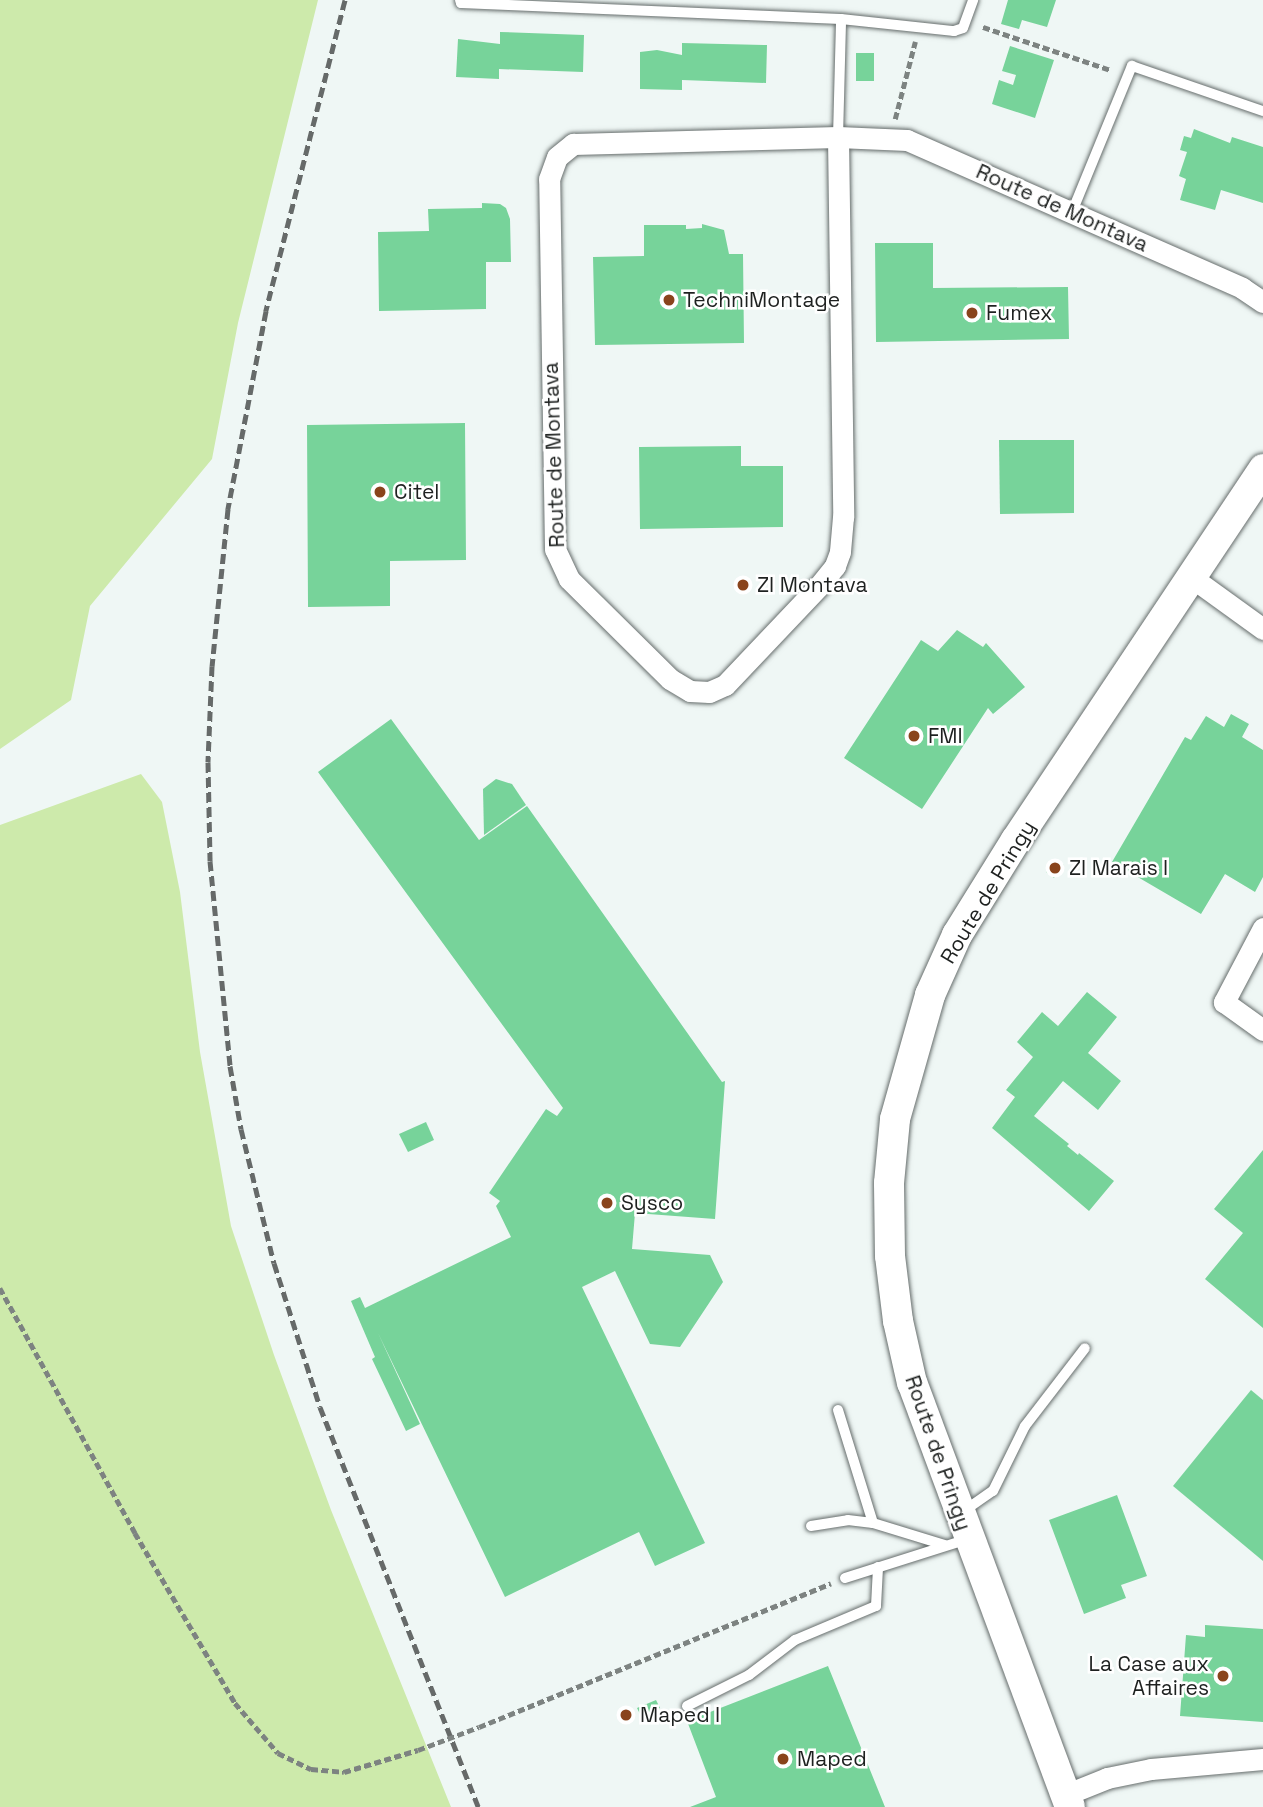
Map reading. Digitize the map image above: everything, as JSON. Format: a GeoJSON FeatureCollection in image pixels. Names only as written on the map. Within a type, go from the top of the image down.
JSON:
{"type":"FeatureCollection","features":[{"type":"Feature","properties":{"kind":"street","name":"Route de Montava"},"geometry":{"type":"LineString","coordinates":[[838,137],[843,517],[839,552],[835,566],[818,587],[725,685],[709,692],[690,691],[670,680],[579,589],[562,570],[558,559],[554,538],[549,179],[557,157],[573,144],[838,137],[890,137],[907,140],[1252,288],[1263,302]]}},
{"type":"Feature","properties":{"kind":"street","name":"Route de Pringy"},"geometry":{"type":"LineString","coordinates":[[1068,1801],[957,1533],[912,1383],[898,1321],[890,1256],[889,1183],[895,1119],[930,995],[957,935],[1016,840],[1263,469]]}},
{"type":"Feature","properties":{"kind":"street"},"geometry":{"type":"LineString","coordinates":[[1191,577],[1263,629]]}},
{"type":"Feature","properties":{"kind":"street"},"geometry":{"type":"LineString","coordinates":[[1263,928],[1224,1002],[1263,1030]]}},
{"type":"Feature","properties":{"kind":"street"},"geometry":{"type":"LineString","coordinates":[[1068,1801],[1107,1778],[1151,1769],[1263,1759]]}},
{"type":"Feature","properties":{"kind":"lane"},"geometry":{"type":"LineString","coordinates":[[460,0],[461,3],[635,5],[841,19],[954,31],[967,22],[974,0]]}},
{"type":"Feature","properties":{"kind":"lane"},"geometry":{"type":"LineString","coordinates":[[838,137],[841,19]]}},
{"type":"Feature","properties":{"kind":"lane"},"geometry":{"type":"LineString","coordinates":[[1072,212],[1132,66],[1263,111]]}},
{"type":"Feature","properties":{"kind":"lane"},"geometry":{"type":"LineString","coordinates":[[845,1578],[957,1533],[975,1506],[993,1490],[1025,1426],[1085,1348]]}},
{"type":"Feature","properties":{"kind":"lane"},"geometry":{"type":"LineString","coordinates":[[838,1410],[873,1523]]}},
{"type":"Feature","properties":{"kind":"lane"},"geometry":{"type":"LineString","coordinates":[[811,1526],[848,1520],[957,1533]]}},
{"type":"Feature","properties":{"kind":"lane"},"geometry":{"type":"LineString","coordinates":[[687,1706],[749,1675],[795,1640],[876,1606],[878,1567]]}},
{"type":"Feature","properties":{"kind":"path"},"geometry":{"type":"LineString","coordinates":[[967,22],[1128,76]]}},
{"type":"Feature","properties":{"kind":"path"},"geometry":{"type":"LineString","coordinates":[[890,137],[919,28]]}},
{"type":"Feature","properties":{"kind":"path"},"geometry":{"type":"LineString","coordinates":[[0,1288],[135,1533],[234,1703],[278,1752],[311,1769],[344,1772],[418,1751],[845,1578]]}},
{"type":"Feature","properties":{"kind":"green space"},"geometry":{"type":"Polygon","coordinates":[[[0,0],[318,0],[238,323],[212,459],[90,606],[71,700],[0,749],[0,0]]]}},
{"type":"Feature","properties":{"kind":"green space"},"geometry":{"type":"Polygon","coordinates":[[[141,774],[162,802],[180,892],[200,1052],[231,1226],[274,1355],[331,1510],[451,1807],[0,1807],[0,825],[141,774]]]}},
{"type":"Feature","properties":{"kind":"building"},"geometry":{"type":"Polygon","coordinates":[[[1008,0],[1056,0],[1047,27],[1022,20],[1019,29],[1001,24],[1008,0]]]}},
{"type":"Feature","properties":{"kind":"building"},"geometry":{"type":"Polygon","coordinates":[[[500,32],[584,35],[583,72],[499,69],[499,79],[456,77],[458,39],[500,44],[500,32]]]}},
{"type":"Feature","properties":{"kind":"building"},"geometry":{"type":"Polygon","coordinates":[[[682,43],[767,45],[766,83],[682,80],[682,90],[640,89],[640,52],[657,50],[682,55],[682,43]]]}},
{"type":"Feature","properties":{"kind":"building"},"geometry":{"type":"Polygon","coordinates":[[[1010,46],[1054,60],[1035,118],[992,104],[999,80],[1013,85],[1016,75],[1002,71],[1010,46]]]}},
{"type":"Feature","properties":{"kind":"building"},"geometry":{"type":"Polygon","coordinates":[[[856,53],[874,53],[874,81],[856,81],[856,53]]]}},
{"type":"Feature","properties":{"kind":"building"},"geometry":{"type":"Polygon","coordinates":[[[1194,129],[1230,143],[1232,137],[1263,147],[1263,203],[1221,190],[1215,210],[1180,200],[1186,179],[1179,176],[1187,152],[1180,150],[1184,136],[1191,138],[1194,129]]]}},
{"type":"Feature","properties":{"kind":"building"},"geometry":{"type":"Polygon","coordinates":[[[482,203],[500,204],[506,208],[510,219],[511,262],[486,262],[486,309],[379,311],[378,232],[429,231],[428,209],[482,208],[482,203]]]}},
{"type":"Feature","properties":{"kind":"building","name":"TechniMontage"},"geometry":{"type":"Polygon","coordinates":[[[702,224],[724,230],[729,254],[743,254],[744,343],[595,345],[593,257],[644,256],[644,225],[686,225],[686,229],[702,228],[702,224]]]}},
{"type":"Feature","properties":{"kind":"building","name":"Fumex"},"geometry":{"type":"Polygon","coordinates":[[[875,243],[933,243],[933,288],[1068,287],[1069,339],[876,342],[875,243]]]}},
{"type":"Feature","properties":{"kind":"building","name":"Citel"},"geometry":{"type":"Polygon","coordinates":[[[465,423],[466,560],[390,561],[390,606],[308,607],[307,425],[465,423]]]}},
{"type":"Feature","properties":{"kind":"building"},"geometry":{"type":"Polygon","coordinates":[[[999,440],[1074,440],[1074,513],[1000,514],[999,440]]]}},
{"type":"Feature","properties":{"kind":"building"},"geometry":{"type":"Polygon","coordinates":[[[741,446],[741,466],[783,466],[783,527],[640,529],[639,447],[741,446]]]}},
{"type":"Feature","properties":{"kind":"building","name":"ZI Montava"},"geometry":{"type":"Polygon","coordinates":[[[736,581],[751,581],[750,590],[736,589],[736,581]]]}},
{"type":"Feature","properties":{"kind":"building","name":"FMI"},"geometry":{"type":"Polygon","coordinates":[[[957,630],[983,647],[986,643],[1025,687],[993,714],[988,708],[922,809],[844,758],[921,640],[938,651],[957,630]]]}},
{"type":"Feature","properties":{"kind":"building"},"geometry":{"type":"Polygon","coordinates":[[[1231,714],[1249,724],[1242,737],[1263,750],[1263,877],[1255,892],[1225,874],[1201,914],[1112,862],[1185,737],[1191,740],[1206,716],[1224,727],[1231,714]]]}},
{"type":"Feature","properties":{"kind":"building","name":"Sysco"},"geometry":{"type":"Polygon","coordinates":[[[391,719],[479,840],[527,806],[722,1082],[725,1081],[715,1219],[635,1213],[632,1249],[710,1255],[723,1282],[680,1347],[650,1344],[615,1271],[582,1287],[705,1543],[655,1566],[639,1532],[505,1597],[378,1333],[420,1424],[406,1431],[372,1359],[375,1357],[351,1301],[360,1297],[365,1308],[511,1237],[496,1206],[500,1201],[489,1193],[546,1109],[557,1116],[563,1108],[318,772],[391,719]]]}},
{"type":"Feature","properties":{"kind":"building"},"geometry":{"type":"Polygon","coordinates":[[[496,779],[512,784],[526,805],[484,835],[483,789],[496,779]]]}},
{"type":"Feature","properties":{"kind":"building","name":"ZI Marais I"},"geometry":{"type":"Polygon","coordinates":[[[1056,859],[1064,865],[1054,878],[1046,872],[1056,859]]]}},
{"type":"Feature","properties":{"kind":"building"},"geometry":{"type":"Polygon","coordinates":[[[1087,992],[1117,1017],[1088,1053],[1121,1081],[1098,1110],[1063,1081],[1034,1116],[1069,1144],[1067,1146],[1078,1155],[1079,1153],[1114,1181],[1089,1211],[992,1128],[1015,1097],[1006,1090],[1033,1057],[1017,1042],[1042,1012],[1058,1026],[1087,992]]]}},
{"type":"Feature","properties":{"kind":"building"},"geometry":{"type":"Polygon","coordinates":[[[426,1122],[434,1140],[408,1152],[399,1134],[426,1122]]]}},
{"type":"Feature","properties":{"kind":"building"},"geometry":{"type":"Polygon","coordinates":[[[1263,1150],[1263,1328],[1205,1279],[1243,1233],[1214,1209],[1263,1150]]]}},
{"type":"Feature","properties":{"kind":"building"},"geometry":{"type":"Polygon","coordinates":[[[1251,1390],[1263,1400],[1263,1561],[1173,1486],[1251,1390]]]}},
{"type":"Feature","properties":{"kind":"building"},"geometry":{"type":"Polygon","coordinates":[[[1117,1495],[1147,1576],[1121,1585],[1126,1598],[1084,1614],[1049,1520],[1117,1495]]]}},
{"type":"Feature","properties":{"kind":"building","name":"La Case aux Affaires"},"geometry":{"type":"Polygon","coordinates":[[[1205,1625],[1263,1629],[1263,1722],[1180,1716],[1186,1635],[1205,1637],[1205,1625]]]}},
{"type":"Feature","properties":{"kind":"building","name":"Maped"},"geometry":{"type":"Polygon","coordinates":[[[828,1666],[885,1807],[690,1807],[716,1797],[687,1721],[828,1666]]]}},
{"type":"Feature","properties":{"kind":"building"},"geometry":{"type":"Polygon","coordinates":[[[656,1700],[660,1708],[641,1716],[637,1708],[656,1700]]]}},
{"type":"Feature","properties":{"kind":"railway"},"geometry":{"type":"LineString","coordinates":[[345,0],[266,311],[228,509],[212,666],[208,762],[210,861],[230,1066],[241,1129],[274,1263],[320,1407],[478,1807]]}},
{"type":"Feature","properties":{"kind":"place","name":"TechniMontage"},"geometry":{"type":"Point","coordinates":[669,300]}},
{"type":"Feature","properties":{"kind":"place","name":"Fumex"},"geometry":{"type":"Point","coordinates":[972,313]}},
{"type":"Feature","properties":{"kind":"place","name":"Citel"},"geometry":{"type":"Point","coordinates":[380,492]}},
{"type":"Feature","properties":{"kind":"place","name":"ZI Montava"},"geometry":{"type":"Point","coordinates":[743,585]}},
{"type":"Feature","properties":{"kind":"place","name":"FMI"},"geometry":{"type":"Point","coordinates":[914,736]}},
{"type":"Feature","properties":{"kind":"place","name":"ZI Marais I"},"geometry":{"type":"Point","coordinates":[1055,868]}},
{"type":"Feature","properties":{"kind":"place","name":"Sysco"},"geometry":{"type":"Point","coordinates":[607,1203]}},
{"type":"Feature","properties":{"kind":"place","name":"La Case aux Affaires"},"geometry":{"type":"Point","coordinates":[1223,1676]}},
{"type":"Feature","properties":{"kind":"place","name":"Maped I"},"geometry":{"type":"Point","coordinates":[626,1715]}},
{"type":"Feature","properties":{"kind":"place","name":"Maped"},"geometry":{"type":"Point","coordinates":[783,1759]}}]}
